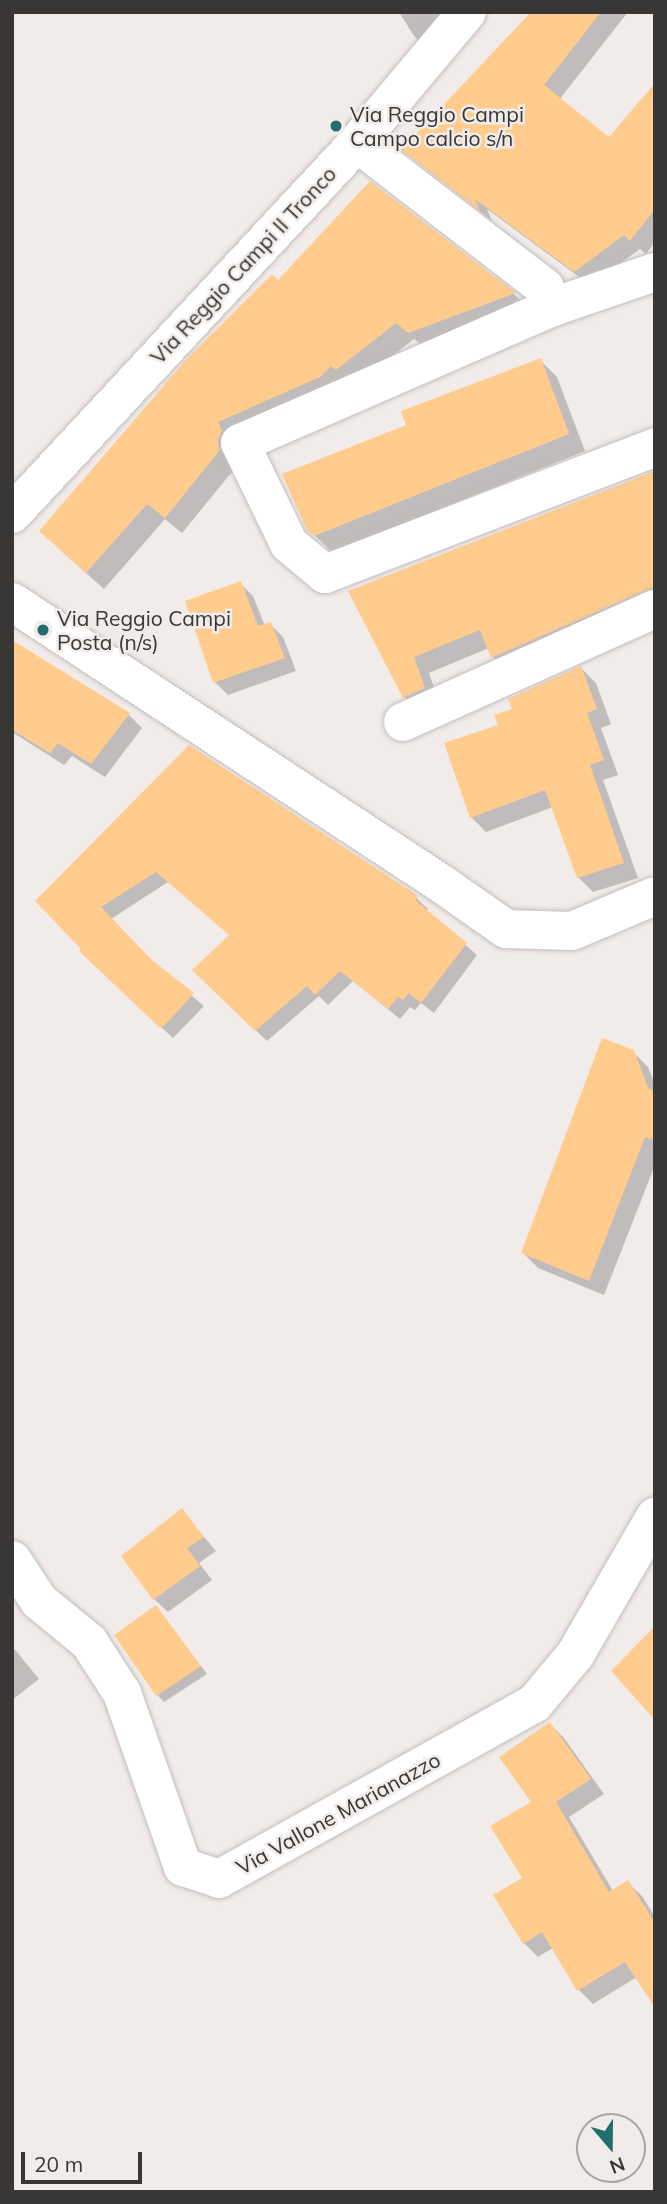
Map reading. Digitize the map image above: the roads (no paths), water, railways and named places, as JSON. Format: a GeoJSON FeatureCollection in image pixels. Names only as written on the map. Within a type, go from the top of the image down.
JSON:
{"type":"FeatureCollection","features":[{"type":"Feature","properties":{"kind":"street","name":"Via Reggio Campi II Tronco"},"geometry":{"type":"LineString","coordinates":[[12,514],[357,143],[467,12]]}},
{"type":"Feature","properties":{"kind":"street"},"geometry":{"type":"LineString","coordinates":[[357,143],[545,288],[553,307]]}},
{"type":"Feature","properties":{"kind":"street"},"geometry":{"type":"LineString","coordinates":[[655,272],[553,307],[240,443],[289,544],[325,574],[655,447]]}},
{"type":"Feature","properties":{"kind":"street"},"geometry":{"type":"LineString","coordinates":[[12,602],[442,884],[506,929],[572,931],[655,896]]}},
{"type":"Feature","properties":{"kind":"street"},"geometry":{"type":"LineString","coordinates":[[403,723],[655,609]]}},
{"type":"Feature","properties":{"kind":"street","name":"Via Vallone Marianazzo"},"geometry":{"type":"LineString","coordinates":[[12,1560],[39,1601],[89,1642],[122,1693],[183,1867],[219,1879],[534,1704],[575,1655],[655,1517]]}},
{"type":"Feature","properties":{"kind":"place","name":"Via Reggio Campi Campo calcio s/n"},"geometry":{"type":"Point","coordinates":[336,126]}},
{"type":"Feature","properties":{"kind":"place","name":"Via Reggio Campi Posta (n/s)"},"geometry":{"type":"Point","coordinates":[43,630]}}]}
